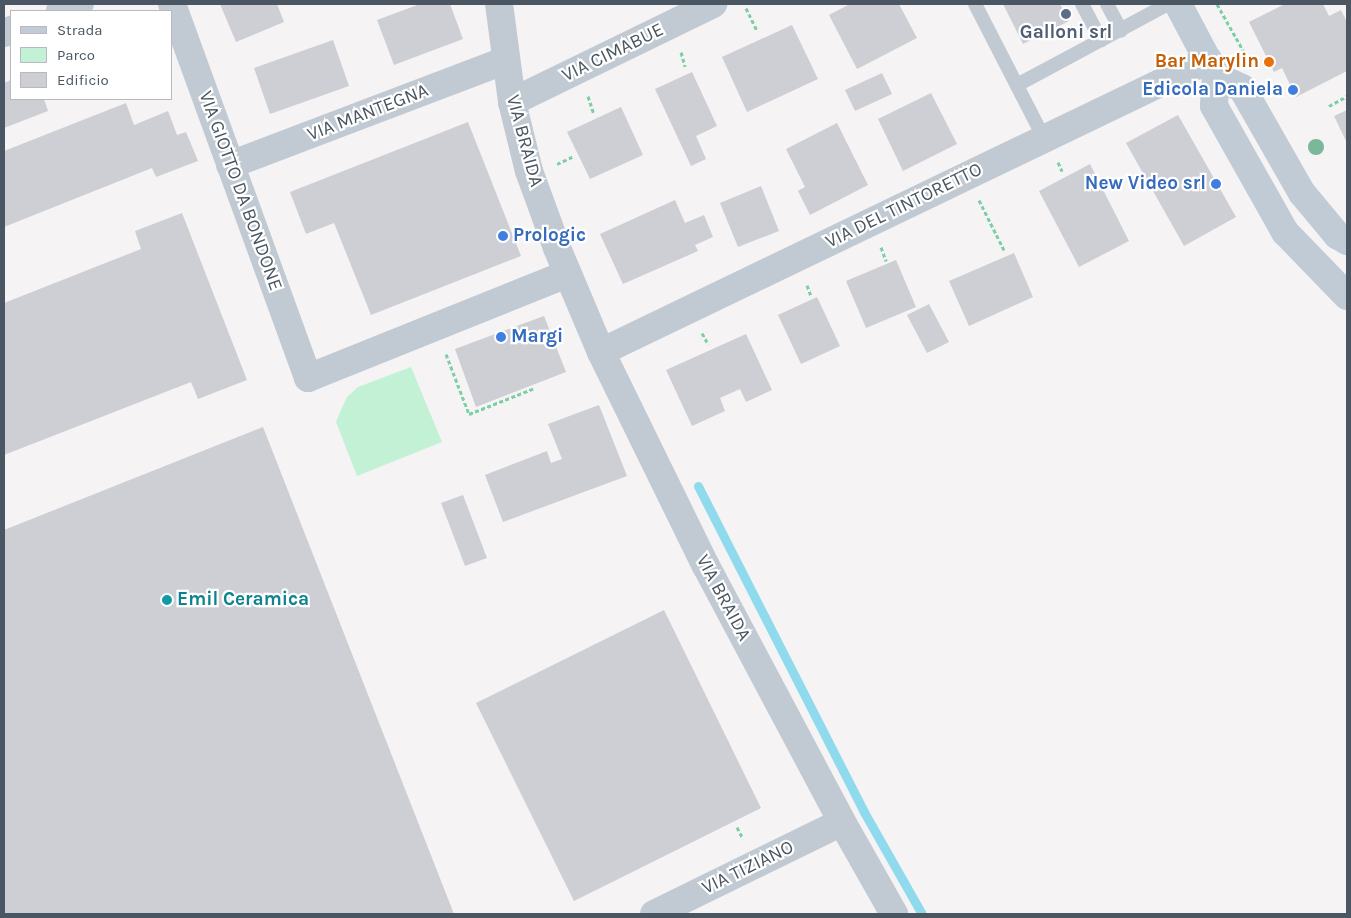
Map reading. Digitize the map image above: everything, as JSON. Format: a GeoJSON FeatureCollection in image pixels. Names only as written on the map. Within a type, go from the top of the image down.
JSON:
{"type":"FeatureCollection","features":[{"type":"Feature","properties":{"kind":"street"},"geometry":{"type":"LineString","coordinates":[[63,10],[80,4]]}},
{"type":"Feature","properties":{"kind":"street","name":"VIA GIOTTO DA BONDONE"},"geometry":{"type":"LineString","coordinates":[[172,4],[308,378],[567,274]]}},
{"type":"Feature","properties":{"kind":"street","name":"VIA BRAIDA"},"geometry":{"type":"LineString","coordinates":[[499,4],[512,102],[529,171],[567,274],[601,352],[671,498],[842,822],[894,914]]}},
{"type":"Feature","properties":{"kind":"street","name":"VIA CIMABUE"},"geometry":{"type":"LineString","coordinates":[[512,102],[713,4]]}},
{"type":"Feature","properties":{"kind":"street"},"geometry":{"type":"LineString","coordinates":[[1178,4],[1212,68],[1214,106],[1285,232],[1347,296]]}},
{"type":"Feature","properties":{"kind":"street","name":"VIA MANTEGNA"},"geometry":{"type":"LineString","coordinates":[[230,165],[506,60]]}},
{"type":"Feature","properties":{"kind":"street"},"geometry":{"type":"LineString","coordinates":[[1212,68],[1242,88],[1302,193],[1337,235],[1347,241]]}},
{"type":"Feature","properties":{"kind":"street","name":"VIA DEL TINTORETTO"},"geometry":{"type":"LineString","coordinates":[[601,352],[1044,138],[1212,68]]}},
{"type":"Feature","properties":{"kind":"street","name":"VIA TIZIANO"},"geometry":{"type":"LineString","coordinates":[[654,914],[842,822]]}},
{"type":"Feature","properties":{"kind":"lane"},"geometry":{"type":"LineString","coordinates":[[975,4],[1044,138]]}},
{"type":"Feature","properties":{"kind":"lane"},"geometry":{"type":"LineString","coordinates":[[1082,4],[1102,40]]}},
{"type":"Feature","properties":{"kind":"lane"},"geometry":{"type":"LineString","coordinates":[[1107,4],[1121,30]]}},
{"type":"Feature","properties":{"kind":"lane"},"geometry":{"type":"LineString","coordinates":[[1017,85],[1168,4]]}},
{"type":"Feature","properties":{"kind":"path"},"geometry":{"type":"LineString","coordinates":[[746,8],[757,31]]}},
{"type":"Feature","properties":{"kind":"path"},"geometry":{"type":"LineString","coordinates":[[588,95],[594,114]]}},
{"type":"Feature","properties":{"kind":"path"},"geometry":{"type":"LineString","coordinates":[[1329,106],[1347,96]]}},
{"type":"Feature","properties":{"kind":"path"},"geometry":{"type":"LineString","coordinates":[[550,168],[574,156]]}},
{"type":"Feature","properties":{"kind":"path"},"geometry":{"type":"LineString","coordinates":[[976,192],[1004,252]]}},
{"type":"Feature","properties":{"kind":"path"},"geometry":{"type":"LineString","coordinates":[[443,346],[469,414],[535,388]]}},
{"type":"Feature","properties":{"kind":"path"},"geometry":{"type":"LineString","coordinates":[[737,827],[743,839]]}},
{"type":"Feature","properties":{"kind":"green space"},"geometry":{"type":"Polygon","coordinates":[[[411,367],[442,442],[357,476],[336,422],[347,397],[358,387],[411,367]]]}},
{"type":"Feature","properties":{"kind":"building"},"geometry":{"type":"Polygon","coordinates":[[[220,4],[277,4],[284,22],[236,42],[220,4]]]}},
{"type":"Feature","properties":{"kind":"building"},"geometry":{"type":"Polygon","coordinates":[[[420,4],[450,4],[463,39],[394,65],[377,20],[420,4]]]}},
{"type":"Feature","properties":{"kind":"building"},"geometry":{"type":"Polygon","coordinates":[[[850,4],[899,4],[917,38],[857,69],[829,15],[850,4]]]}},
{"type":"Feature","properties":{"kind":"building"},"geometry":{"type":"Polygon","coordinates":[[[1003,4],[1060,4],[1069,21],[1023,44],[1003,4]]]}},
{"type":"Feature","properties":{"kind":"building"},"geometry":{"type":"Polygon","coordinates":[[[1285,4],[1323,4],[1329,16],[1341,10],[1347,22],[1347,71],[1296,97],[1282,68],[1274,72],[1249,22],[1285,4]]]}},
{"type":"Feature","properties":{"kind":"building"},"geometry":{"type":"Polygon","coordinates":[[[792,25],[818,79],[747,112],[722,57],[792,25]]]}},
{"type":"Feature","properties":{"kind":"building"},"geometry":{"type":"Polygon","coordinates":[[[333,40],[349,86],[270,114],[254,68],[333,40]]]}},
{"type":"Feature","properties":{"kind":"building"},"geometry":{"type":"Polygon","coordinates":[[[692,72],[717,126],[696,136],[706,159],[691,166],[655,89],[692,72]]]}},
{"type":"Feature","properties":{"kind":"building"},"geometry":{"type":"Polygon","coordinates":[[[882,73],[892,94],[855,111],[845,90],[882,73]]]}},
{"type":"Feature","properties":{"kind":"building"},"geometry":{"type":"Polygon","coordinates":[[[10,80],[10,100],[44,100],[48,111],[4,128],[4,83],[10,80]]]}},
{"type":"Feature","properties":{"kind":"building"},"geometry":{"type":"Polygon","coordinates":[[[931,93],[957,144],[903,171],[878,119],[931,93]]]}},
{"type":"Feature","properties":{"kind":"building"},"geometry":{"type":"Polygon","coordinates":[[[126,103],[134,125],[168,111],[177,135],[186,132],[198,161],[156,177],[152,168],[4,227],[4,151],[126,103]]]}},
{"type":"Feature","properties":{"kind":"building"},"geometry":{"type":"Polygon","coordinates":[[[621,107],[643,155],[590,179],[567,132],[621,107]]]}},
{"type":"Feature","properties":{"kind":"building"},"geometry":{"type":"Polygon","coordinates":[[[1347,110],[1347,143],[1334,116],[1347,110]]]}},
{"type":"Feature","properties":{"kind":"building"},"geometry":{"type":"Polygon","coordinates":[[[1178,115],[1236,217],[1184,246],[1126,143],[1178,115]]]}},
{"type":"Feature","properties":{"kind":"building"},"geometry":{"type":"Polygon","coordinates":[[[468,122],[521,256],[371,315],[334,223],[306,234],[290,192],[468,122]]]}},
{"type":"Feature","properties":{"kind":"building"},"geometry":{"type":"Polygon","coordinates":[[[837,123],[868,185],[810,215],[798,191],[805,187],[786,149],[837,123]]]}},
{"type":"Feature","properties":{"kind":"building"},"geometry":{"type":"Polygon","coordinates":[[[1090,164],[1129,241],[1079,267],[1039,191],[1090,164]]]}},
{"type":"Feature","properties":{"kind":"building"},"geometry":{"type":"Polygon","coordinates":[[[761,186],[779,231],[738,247],[720,203],[761,186]]]}},
{"type":"Feature","properties":{"kind":"building"},"geometry":{"type":"Polygon","coordinates":[[[675,200],[685,223],[704,215],[713,237],[695,245],[698,251],[623,284],[600,234],[675,200]]]}},
{"type":"Feature","properties":{"kind":"building"},"geometry":{"type":"Polygon","coordinates":[[[182,213],[247,380],[198,399],[191,382],[4,455],[4,303],[141,249],[135,231],[182,213]]]}},
{"type":"Feature","properties":{"kind":"building"},"geometry":{"type":"Polygon","coordinates":[[[1014,253],[1033,297],[969,326],[949,281],[1014,253]]]}},
{"type":"Feature","properties":{"kind":"building"},"geometry":{"type":"Polygon","coordinates":[[[896,260],[916,307],[866,328],[846,281],[896,260]]]}},
{"type":"Feature","properties":{"kind":"building"},"geometry":{"type":"Polygon","coordinates":[[[817,297],[840,346],[801,364],[778,315],[817,297]]]}},
{"type":"Feature","properties":{"kind":"building"},"geometry":{"type":"Polygon","coordinates":[[[929,304],[949,342],[927,353],[907,315],[929,304]]]}},
{"type":"Feature","properties":{"kind":"building"},"geometry":{"type":"Polygon","coordinates":[[[544,316],[566,372],[476,407],[455,349],[544,316]]]}},
{"type":"Feature","properties":{"kind":"building"},"geometry":{"type":"Polygon","coordinates":[[[746,334],[772,390],[746,402],[740,389],[720,398],[725,411],[692,426],[666,370],[746,334]]]}},
{"type":"Feature","properties":{"kind":"building"},"geometry":{"type":"Polygon","coordinates":[[[599,405],[627,476],[503,522],[485,475],[547,451],[551,463],[562,459],[548,424],[599,405]]]}},
{"type":"Feature","properties":{"kind":"building","name":"Emil Ceramica"},"geometry":{"type":"Polygon","coordinates":[[[263,427],[454,914],[4,914],[4,530],[263,427]]]}},
{"type":"Feature","properties":{"kind":"building"},"geometry":{"type":"Polygon","coordinates":[[[463,495],[487,558],[465,566],[441,503],[463,495]]]}},
{"type":"Feature","properties":{"kind":"building"},"geometry":{"type":"Polygon","coordinates":[[[664,610],[761,808],[574,901],[476,703],[664,610]]]}},
{"type":"Feature","properties":{"kind":"waterway"},"geometry":{"type":"LineString","coordinates":[[698,486],[864,812],[922,914]]}},
{"type":"Feature","properties":{"kind":"place","name":"Galloni srl"},"geometry":{"type":"Point","coordinates":[1066,14]}},
{"type":"Feature","properties":{"kind":"place","name":"Bar Marylin"},"geometry":{"type":"Point","coordinates":[1269,62]}},
{"type":"Feature","properties":{"kind":"place","name":"Edicola Daniela"},"geometry":{"type":"Point","coordinates":[1293,90]}},
{"type":"Feature","properties":{"kind":"place","name":"New Video srl"},"geometry":{"type":"Point","coordinates":[1216,184]}},
{"type":"Feature","properties":{"kind":"place","name":"Prologic"},"geometry":{"type":"Point","coordinates":[503,236]}},
{"type":"Feature","properties":{"kind":"place","name":"Margi"},"geometry":{"type":"Point","coordinates":[501,337]}},
{"type":"Feature","properties":{"kind":"place","name":"Emil Ceramica"},"geometry":{"type":"Point","coordinates":[167,600]}}]}
